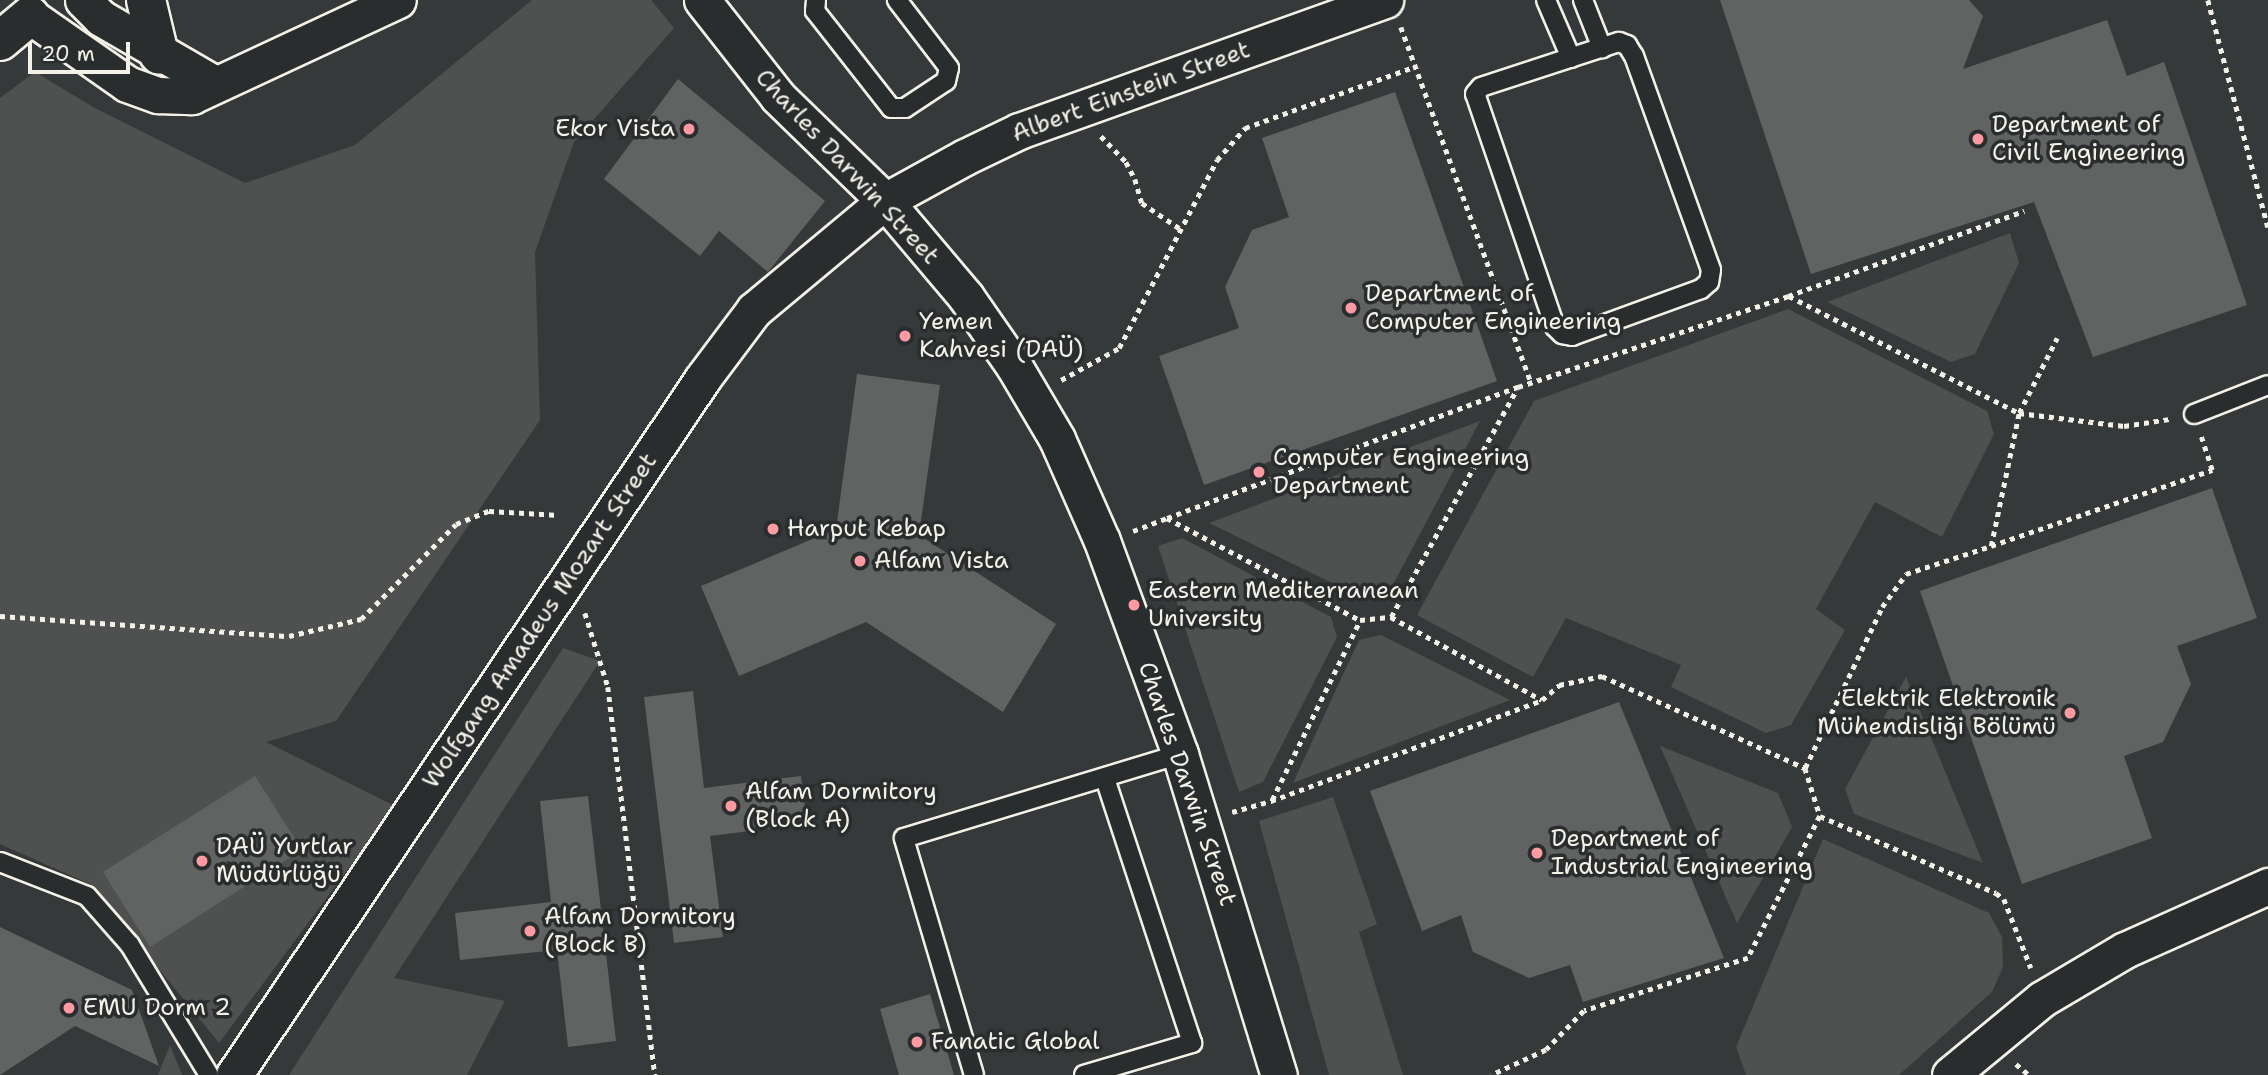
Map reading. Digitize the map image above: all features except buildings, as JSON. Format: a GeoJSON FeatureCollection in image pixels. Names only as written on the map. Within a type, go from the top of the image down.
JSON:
{"type":"FeatureCollection","features":[{"type":"Feature","properties":{"kind":"main road"},"geometry":{"type":"LineString","coordinates":[[146,0],[159,54]]}},
{"type":"Feature","properties":{"kind":"main road"},"geometry":{"type":"LineString","coordinates":[[0,41],[26,16]]}},
{"type":"Feature","properties":{"kind":"street"},"geometry":{"type":"LineString","coordinates":[[83,0],[101,18],[215,84]]}},
{"type":"Feature","properties":{"kind":"street"},"geometry":{"type":"LineString","coordinates":[[26,16],[127,84],[158,95],[192,96],[398,0]]}},
{"type":"Feature","properties":{"kind":"street","name":"Charles Darwin Street"},"geometry":{"type":"LineString","coordinates":[[702,0],[778,97],[884,201],[966,297],[1014,366],[1057,439],[1102,541],[1180,754],[1203,821],[1279,1075]]}},
{"type":"Feature","properties":{"kind":"street","name":"Albert Einstein Street"},"geometry":{"type":"LineString","coordinates":[[884,201],[1019,131],[1391,7]]}},
{"type":"Feature","properties":{"kind":"street","name":"Wolfgang Amadeus Mozart Street"},"geometry":{"type":"LineString","coordinates":[[234,1075],[572,572],[704,378],[754,310],[884,201]]}},
{"type":"Feature","properties":{"kind":"street"},"geometry":{"type":"LineString","coordinates":[[1950,1075],[2042,999],[2125,950],[2268,886]]}},
{"type":"Feature","properties":{"kind":"lane"},"geometry":{"type":"LineString","coordinates":[[816,0],[816,10],[891,108],[905,108],[946,81],[949,68],[897,0]]}},
{"type":"Feature","properties":{"kind":"lane"},"geometry":{"type":"LineString","coordinates":[[1546,0],[1571,58]]}},
{"type":"Feature","properties":{"kind":"lane"},"geometry":{"type":"LineString","coordinates":[[1583,0],[1602,48]]}},
{"type":"Feature","properties":{"kind":"lane"},"geometry":{"type":"LineString","coordinates":[[1619,42],[1627,45],[1634,56],[1711,270],[1709,282],[1701,289],[1572,336],[1562,334],[1555,327],[1475,94],[1480,87],[1602,48],[1619,42]]}},
{"type":"Feature","properties":{"kind":"lane"},"geometry":{"type":"LineString","coordinates":[[2194,414],[2268,385]]}},
{"type":"Feature","properties":{"kind":"lane"},"geometry":{"type":"LineString","coordinates":[[974,1075],[904,838],[1180,754]]}},
{"type":"Feature","properties":{"kind":"lane"},"geometry":{"type":"LineString","coordinates":[[1084,1075],[1192,1043],[1105,778]]}},
{"type":"Feature","properties":{"kind":"lane"},"geometry":{"type":"LineString","coordinates":[[0,862],[87,896],[130,945],[209,1075]]}},
{"type":"Feature","properties":{"kind":"path"},"geometry":{"type":"LineString","coordinates":[[2208,0],[2268,227]]}},
{"type":"Feature","properties":{"kind":"path"},"geometry":{"type":"LineString","coordinates":[[1391,7],[1416,66],[1531,383]]}},
{"type":"Feature","properties":{"kind":"path"},"geometry":{"type":"LineString","coordinates":[[1033,398],[1119,348],[1217,160],[1245,128],[1416,66]]}},
{"type":"Feature","properties":{"kind":"path"},"geometry":{"type":"LineString","coordinates":[[1083,108],[1098,134],[1126,162],[1135,179],[1142,203],[1179,228]]}},
{"type":"Feature","properties":{"kind":"path"},"geometry":{"type":"LineString","coordinates":[[1102,541],[1518,387],[1788,296],[2024,211]]}},
{"type":"Feature","properties":{"kind":"path"},"geometry":{"type":"LineString","coordinates":[[1492,1075],[1546,1050],[1584,1011],[1748,958],[1820,816],[1805,768],[1882,607],[1906,575],[2212,470],[2194,414],[2124,426],[2019,413],[1788,296]]}},
{"type":"Feature","properties":{"kind":"path"},"geometry":{"type":"LineString","coordinates":[[1992,546],[2019,413],[2057,338]]}},
{"type":"Feature","properties":{"kind":"path"},"geometry":{"type":"LineString","coordinates":[[1391,617],[1518,387]]}},
{"type":"Feature","properties":{"kind":"path"},"geometry":{"type":"LineString","coordinates":[[0,616],[289,636],[361,619],[456,524],[489,511],[559,515]]}},
{"type":"Feature","properties":{"kind":"path"},"geometry":{"type":"LineString","coordinates":[[1167,518],[1360,620],[1391,617],[1542,700]]}},
{"type":"Feature","properties":{"kind":"path"},"geometry":{"type":"LineString","coordinates":[[572,572],[608,687],[656,1075]]}},
{"type":"Feature","properties":{"kind":"path"},"geometry":{"type":"LineString","coordinates":[[1271,801],[1360,620]]}},
{"type":"Feature","properties":{"kind":"path"},"geometry":{"type":"LineString","coordinates":[[1203,821],[1271,801],[1542,700],[1559,685],[1602,676],[1805,768]]}},
{"type":"Feature","properties":{"kind":"path"},"geometry":{"type":"LineString","coordinates":[[1820,816],[2004,899],[2042,999]]}},
{"type":"Feature","properties":{"kind":"shaded area"},"geometry":{"type":"Polygon","coordinates":[[[532,0],[651,0],[674,28],[574,142],[535,252],[540,420],[336,721],[266,742],[395,806],[219,1043],[90,884],[0,844],[0,98],[35,72],[95,108],[245,183],[355,145],[532,0]]]}},
{"type":"Feature","properties":{"kind":"shaded area"},"geometry":{"type":"Polygon","coordinates":[[[2010,233],[2019,263],[1975,354],[1951,362],[1827,302],[2010,233]]]}},
{"type":"Feature","properties":{"kind":"shaded area"},"geometry":{"type":"Polygon","coordinates":[[[1788,309],[1987,411],[1994,434],[1942,537],[1875,502],[1816,609],[1845,630],[1791,725],[1766,733],[1671,687],[1681,665],[1566,618],[1533,677],[1417,615],[1534,401],[1788,309]]]}},
{"type":"Feature","properties":{"kind":"shaded area"},"geometry":{"type":"Polygon","coordinates":[[[1480,421],[1389,592],[1365,599],[1209,523],[1480,421]]]}},
{"type":"Feature","properties":{"kind":"shaded area"},"geometry":{"type":"Polygon","coordinates":[[[1182,538],[1331,617],[1337,637],[1263,782],[1239,792],[1158,546],[1182,538]]]}},
{"type":"Feature","properties":{"kind":"shaded area"},"geometry":{"type":"Polygon","coordinates":[[[1381,635],[1510,700],[1293,783],[1359,640],[1381,635]]]}},
{"type":"Feature","properties":{"kind":"shaded area"},"geometry":{"type":"Polygon","coordinates":[[[563,648],[600,661],[394,978],[505,1001],[467,1075],[289,1075],[563,648]]]}},
{"type":"Feature","properties":{"kind":"shaded area"},"geometry":{"type":"Polygon","coordinates":[[[1906,677],[1983,863],[1854,814],[1845,789],[1906,677]]]}},
{"type":"Feature","properties":{"kind":"shaded area"},"geometry":{"type":"Polygon","coordinates":[[[1660,746],[1778,793],[1792,827],[1737,923],[1660,746]]]}},
{"type":"Feature","properties":{"kind":"shaded area"},"geometry":{"type":"Polygon","coordinates":[[[1333,797],[1377,924],[1359,932],[1403,1075],[1329,1075],[1259,821],[1333,797]]]}},
{"type":"Feature","properties":{"kind":"shaded area"},"geometry":{"type":"Polygon","coordinates":[[[1823,839],[1989,913],[2002,937],[2003,967],[1992,992],[1899,1075],[1746,1075],[1736,1047],[1823,839]]]}},
{"type":"Feature","properties":{"kind":"shaded area"},"geometry":{"type":"Polygon","coordinates":[[[170,1045],[182,1075],[158,1075],[170,1045]]]}},
{"type":"Feature","properties":{"kind":"place","name":"Ekor Vista"},"geometry":{"type":"Point","coordinates":[689,129]}},
{"type":"Feature","properties":{"kind":"place","name":"Department of Civil Engineering"},"geometry":{"type":"Point","coordinates":[1978,139]}},
{"type":"Feature","properties":{"kind":"place","name":"Department of Computer Engineering"},"geometry":{"type":"Point","coordinates":[1351,308]}},
{"type":"Feature","properties":{"kind":"place","name":"Yemen Kahvesi (DAÜ)"},"geometry":{"type":"Point","coordinates":[905,336]}},
{"type":"Feature","properties":{"kind":"place","name":"Computer Engineering Department"},"geometry":{"type":"Point","coordinates":[1259,472]}},
{"type":"Feature","properties":{"kind":"place","name":"Harput Kebap"},"geometry":{"type":"Point","coordinates":[773,529]}},
{"type":"Feature","properties":{"kind":"place","name":"Alfam Vista"},"geometry":{"type":"Point","coordinates":[860,561]}},
{"type":"Feature","properties":{"kind":"place","name":"Eastern Mediterranean University"},"geometry":{"type":"Point","coordinates":[1134,605]}},
{"type":"Feature","properties":{"kind":"place","name":"Elektrik Elektronik Mühendisliği Bölümü"},"geometry":{"type":"Point","coordinates":[2070,713]}},
{"type":"Feature","properties":{"kind":"place","name":"Alfam Dormitory (Block A)"},"geometry":{"type":"Point","coordinates":[731,806]}},
{"type":"Feature","properties":{"kind":"place","name":"Department of Industrial Engineering"},"geometry":{"type":"Point","coordinates":[1537,853]}},
{"type":"Feature","properties":{"kind":"place","name":"DAÜ Yurtlar Müdürlüğü"},"geometry":{"type":"Point","coordinates":[202,861]}},
{"type":"Feature","properties":{"kind":"place","name":"Alfam Dormitory (Block B)"},"geometry":{"type":"Point","coordinates":[530,931]}},
{"type":"Feature","properties":{"kind":"place","name":"EMU Dorm 2"},"geometry":{"type":"Point","coordinates":[69,1008]}},
{"type":"Feature","properties":{"kind":"place","name":"Fanatic Global"},"geometry":{"type":"Point","coordinates":[917,1042]}}]}
